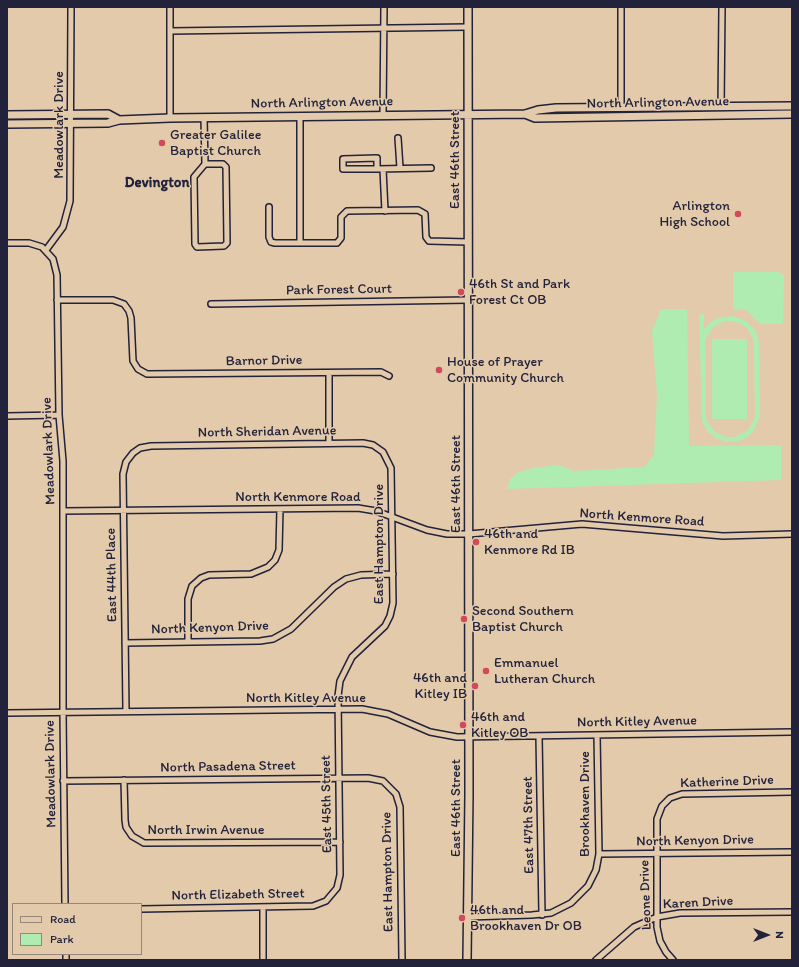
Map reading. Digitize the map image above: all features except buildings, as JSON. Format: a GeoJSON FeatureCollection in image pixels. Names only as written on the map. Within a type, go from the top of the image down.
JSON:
{"type":"FeatureCollection","features":[{"type":"Feature","properties":{"kind":"main road","name":"East 46th Street"},"geometry":{"type":"LineString","coordinates":[[467,960],[469,737],[468,7]]}},
{"type":"Feature","properties":{"kind":"main road","name":"North Arlington Avenue"},"geometry":{"type":"LineString","coordinates":[[7,124],[108,123],[119,120],[170,118],[525,114],[538,110],[556,108],[792,106]]}},
{"type":"Feature","properties":{"kind":"main road","name":"North Arlington Avenue"},"geometry":{"type":"LineString","coordinates":[[7,115],[108,114],[119,120]]}},
{"type":"Feature","properties":{"kind":"main road","name":"North Arlington Avenue"},"geometry":{"type":"LineString","coordinates":[[525,114],[535,118],[792,114]]}},
{"type":"Feature","properties":{"kind":"street","name":"Meadowlark Drive"},"geometry":{"type":"LineString","coordinates":[[65,903],[63,781],[63,461],[59,415],[56,268],[53,259],[46,250],[63,227],[70,204],[71,7]]}},
{"type":"Feature","properties":{"kind":"street"},"geometry":{"type":"LineString","coordinates":[[170,7],[170,118]]}},
{"type":"Feature","properties":{"kind":"street"},"geometry":{"type":"LineString","coordinates":[[383,116],[384,7]]}},
{"type":"Feature","properties":{"kind":"street"},"geometry":{"type":"LineString","coordinates":[[621,7],[621,107]]}},
{"type":"Feature","properties":{"kind":"street"},"geometry":{"type":"LineString","coordinates":[[721,107],[722,7]]}},
{"type":"Feature","properties":{"kind":"street"},"geometry":{"type":"LineString","coordinates":[[170,31],[468,27]]}},
{"type":"Feature","properties":{"kind":"street"},"geometry":{"type":"LineString","coordinates":[[300,116],[300,243]]}},
{"type":"Feature","properties":{"kind":"street"},"geometry":{"type":"LineString","coordinates":[[204,118],[204,164],[194,177],[195,244],[198,247],[224,246],[227,243],[226,167],[223,164],[204,164]]}},
{"type":"Feature","properties":{"kind":"street"},"geometry":{"type":"LineString","coordinates":[[398,138],[400,168]]}},
{"type":"Feature","properties":{"kind":"street"},"geometry":{"type":"LineString","coordinates":[[377,169],[377,158],[343,159],[343,169],[377,169],[384,169],[431,168]]}},
{"type":"Feature","properties":{"kind":"street"},"geometry":{"type":"LineString","coordinates":[[384,169],[384,211]]}},
{"type":"Feature","properties":{"kind":"street"},"geometry":{"type":"LineString","coordinates":[[269,207],[269,237],[271,242],[276,244],[339,242],[342,238],[341,217],[346,212],[418,210],[423,212],[426,217],[426,237],[431,242],[468,242]]}},
{"type":"Feature","properties":{"kind":"street"},"geometry":{"type":"LineString","coordinates":[[7,242],[31,243],[46,250]]}},
{"type":"Feature","properties":{"kind":"street","name":"Barnor Drive"},"geometry":{"type":"LineString","coordinates":[[57,300],[113,300],[126,306],[131,318],[132,356],[138,369],[150,374],[381,372],[389,376]]}},
{"type":"Feature","properties":{"kind":"street","name":"Park Forest Court"},"geometry":{"type":"LineString","coordinates":[[211,304],[468,300]]}},
{"type":"Feature","properties":{"kind":"street"},"geometry":{"type":"LineString","coordinates":[[329,373],[330,443]]}},
{"type":"Feature","properties":{"kind":"street"},"geometry":{"type":"LineString","coordinates":[[7,416],[59,415]]}},
{"type":"Feature","properties":{"kind":"street","name":"North Sheridan Avenue"},"geometry":{"type":"LineString","coordinates":[[142,447],[367,443],[380,449],[387,457]]}},
{"type":"Feature","properties":{"kind":"street","name":"East 44th Place"},"geometry":{"type":"LineString","coordinates":[[126,711],[124,466],[131,454],[142,447]]}},
{"type":"Feature","properties":{"kind":"street","name":"East Hampton Drive"},"geometry":{"type":"LineString","coordinates":[[338,709],[340,681],[346,666],[359,648],[382,630],[389,618],[393,602],[391,468],[387,457]]}},
{"type":"Feature","properties":{"kind":"street","name":"North Kenmore Road"},"geometry":{"type":"LineString","coordinates":[[63,511],[358,508],[374,511],[436,532],[469,534],[582,524],[723,536],[792,534]]}},
{"type":"Feature","properties":{"kind":"street"},"geometry":{"type":"LineString","coordinates":[[188,642],[188,599],[192,586],[202,577],[209,575],[256,573],[268,567],[275,560],[280,550],[280,509]]}},
{"type":"Feature","properties":{"kind":"street","name":"North Kenyon Drive"},"geometry":{"type":"LineString","coordinates":[[125,643],[260,641],[273,639],[286,633],[295,626],[342,582],[359,575],[393,574]]}},
{"type":"Feature","properties":{"kind":"street","name":"East 45th Street"},"geometry":{"type":"LineString","coordinates":[[332,896],[337,888],[340,877],[338,709]]}},
{"type":"Feature","properties":{"kind":"street","name":"North Kitley Avenue"},"geometry":{"type":"LineString","coordinates":[[7,713],[365,709],[378,711],[435,734],[469,737],[792,732]]}},
{"type":"Feature","properties":{"kind":"street","name":"Brookhaven Drive"},"geometry":{"type":"LineString","coordinates":[[468,916],[542,915],[563,908],[579,896],[592,878],[599,854],[597,735]]}},
{"type":"Feature","properties":{"kind":"street","name":"East 47th Street"},"geometry":{"type":"LineString","coordinates":[[539,736],[542,915]]}},
{"type":"Feature","properties":{"kind":"street","name":"North Pasadena Street"},"geometry":{"type":"LineString","coordinates":[[63,781],[374,778],[390,786]]}},
{"type":"Feature","properties":{"kind":"street","name":"North Irwin Avenue"},"geometry":{"type":"LineString","coordinates":[[124,780],[126,827],[132,836],[144,843],[340,842]]}},
{"type":"Feature","properties":{"kind":"street","name":"East Hampton Drive"},"geometry":{"type":"LineString","coordinates":[[390,786],[397,796],[400,807],[402,960]]}},
{"type":"Feature","properties":{"kind":"street","name":"Katherine Drive"},"geometry":{"type":"LineString","coordinates":[[665,803],[674,796],[682,794],[792,792]]}},
{"type":"Feature","properties":{"kind":"street","name":"Leone Drive"},"geometry":{"type":"LineString","coordinates":[[665,803],[659,810],[657,818],[657,916],[660,941],[666,952],[673,960]]}},
{"type":"Feature","properties":{"kind":"street","name":"North Kenyon Drive"},"geometry":{"type":"LineString","coordinates":[[599,854],[792,852]]}},
{"type":"Feature","properties":{"kind":"street","name":"North Elizabeth Street"},"geometry":{"type":"LineString","coordinates":[[142,909],[313,906],[322,904],[332,896]]}},
{"type":"Feature","properties":{"kind":"street"},"geometry":{"type":"LineString","coordinates":[[262,907],[263,960]]}},
{"type":"Feature","properties":{"kind":"street","name":"Karen Drive"},"geometry":{"type":"LineString","coordinates":[[599,959],[634,927],[657,916],[675,914],[792,912]]}},
{"type":"Feature","properties":{"kind":"green space"},"geometry":{"type":"Polygon","coordinates":[[[733,272],[779,272],[784,276],[783,324],[760,324],[746,310],[733,309],[733,272]]]}},
{"type":"Feature","properties":{"kind":"green space"},"geometry":{"type":"Polygon","coordinates":[[[661,309],[687,309],[689,446],[781,445],[781,480],[507,489],[510,479],[519,472],[533,468],[559,465],[574,471],[644,467],[654,455],[657,395],[652,331],[661,309]]]}},
{"type":"Feature","properties":{"kind":"green space"},"geometry":{"type":"Polygon","coordinates":[[[699,314],[704,314],[704,329],[711,322],[719,318],[733,316],[746,321],[758,336],[760,416],[754,430],[748,437],[739,441],[725,442],[716,438],[708,432],[702,421],[699,314]],[[726,321],[714,326],[705,340],[706,416],[708,423],[715,432],[726,437],[734,437],[748,430],[755,417],[753,338],[746,327],[734,321],[726,321]]]}},
{"type":"Feature","properties":{"kind":"green space"},"geometry":{"type":"Polygon","coordinates":[[[712,339],[747,339],[747,419],[712,419],[712,339]]]}},
{"type":"Feature","properties":{"kind":"place","name":"Greater Galilee Baptist Church"},"geometry":{"type":"Point","coordinates":[162,143]}},
{"type":"Feature","properties":{"kind":"place","name":"Arlington High School"},"geometry":{"type":"Point","coordinates":[738,214]}},
{"type":"Feature","properties":{"kind":"place","name":"46th St and Park Forest Ct OB"},"geometry":{"type":"Point","coordinates":[461,292]}},
{"type":"Feature","properties":{"kind":"place","name":"House of Prayer Community Church"},"geometry":{"type":"Point","coordinates":[439,370]}},
{"type":"Feature","properties":{"kind":"place","name":"46th and Kenmore Rd IB"},"geometry":{"type":"Point","coordinates":[476,542]}},
{"type":"Feature","properties":{"kind":"place","name":"Second Southern Baptist Church"},"geometry":{"type":"Point","coordinates":[464,619]}},
{"type":"Feature","properties":{"kind":"place","name":"Emmanuel Lutheran Church"},"geometry":{"type":"Point","coordinates":[486,671]}},
{"type":"Feature","properties":{"kind":"place","name":"46th and Kitley IB"},"geometry":{"type":"Point","coordinates":[475,686]}},
{"type":"Feature","properties":{"kind":"place","name":"46th and Kitley OB"},"geometry":{"type":"Point","coordinates":[463,725]}},
{"type":"Feature","properties":{"kind":"place","name":"46th and Brookhaven Dr OB"},"geometry":{"type":"Point","coordinates":[462,918]}},
{"type":"Feature","properties":{"kind":"district","name":"Devington"},"geometry":{"type":"Point","coordinates":[157,183]}}]}
